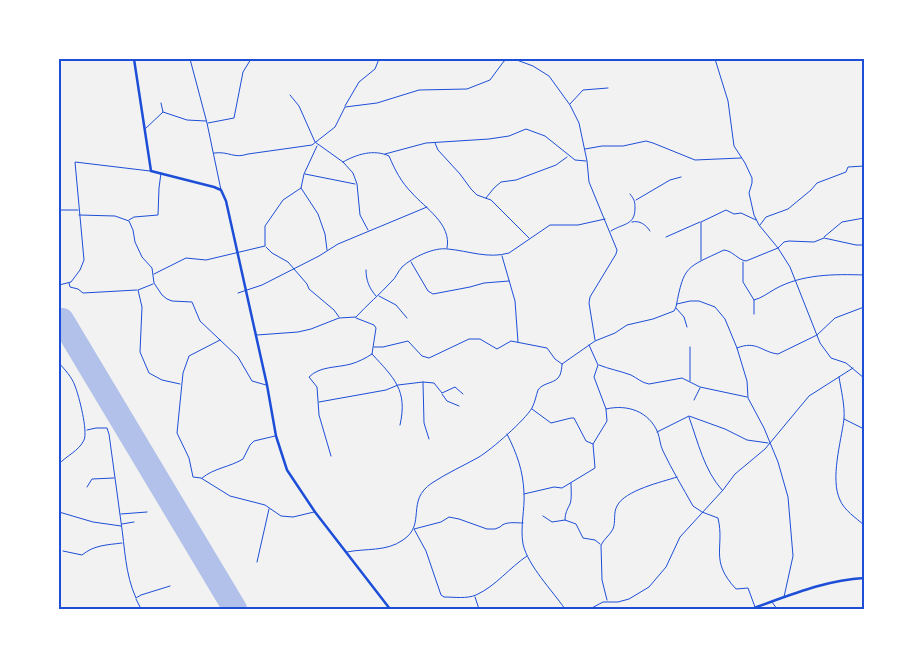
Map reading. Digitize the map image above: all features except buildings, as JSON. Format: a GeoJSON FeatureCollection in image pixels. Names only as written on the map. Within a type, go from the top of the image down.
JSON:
{"type":"FeatureCollection","features":[{"type":"Feature","properties":{"kind":"main road"},"geometry":{"type":"LineString","coordinates":[[134,59],[151,171],[207,184],[221,190],[226,201],[267,385],[276,436],[287,470],[315,512],[390,609]]}},
{"type":"Feature","properties":{"kind":"main road"},"geometry":{"type":"LineString","coordinates":[[751,609],[837,581],[864,578]]}},
{"type":"Feature","properties":{"kind":"street"},"geometry":{"type":"LineString","coordinates":[[190,59],[207,122],[221,190]]}},
{"type":"Feature","properties":{"kind":"street"},"geometry":{"type":"LineString","coordinates":[[163,112],[187,120],[207,122],[234,118],[243,72],[251,59]]}},
{"type":"Feature","properties":{"kind":"street"},"geometry":{"type":"LineString","coordinates":[[214,153],[229,152],[238,157],[312,145],[335,128],[359,82],[375,70],[378,59]]}},
{"type":"Feature","properties":{"kind":"street"},"geometry":{"type":"LineString","coordinates":[[345,107],[377,103],[419,90],[467,89],[490,80],[504,61],[509,59]]}},
{"type":"Feature","properties":{"kind":"street"},"geometry":{"type":"LineString","coordinates":[[514,59],[533,66],[549,76],[570,105],[579,123],[587,161],[589,182],[617,250],[593,292],[590,302],[595,341]]}},
{"type":"Feature","properties":{"kind":"street"},"geometry":{"type":"LineString","coordinates":[[715,59],[728,101],[734,146],[752,178],[750,197],[759,225],[778,248],[797,281],[820,343],[831,358],[846,363],[864,378]]}},
{"type":"Feature","properties":{"kind":"street"},"geometry":{"type":"LineString","coordinates":[[570,105],[583,90],[608,88]]}},
{"type":"Feature","properties":{"kind":"street"},"geometry":{"type":"LineString","coordinates":[[290,95],[299,106],[317,145],[343,162],[354,173],[360,215],[369,230]]}},
{"type":"Feature","properties":{"kind":"street"},"geometry":{"type":"LineString","coordinates":[[161,103],[163,112]]}},
{"type":"Feature","properties":{"kind":"street"},"geometry":{"type":"LineString","coordinates":[[145,129],[163,112]]}},
{"type":"Feature","properties":{"kind":"street"},"geometry":{"type":"LineString","coordinates":[[343,162],[361,153],[385,154],[426,143],[489,139],[509,136],[526,129],[545,136],[575,160],[587,161]]}},
{"type":"Feature","properties":{"kind":"street"},"geometry":{"type":"LineString","coordinates":[[585,150],[623,146],[646,141],[695,160],[742,158]]}},
{"type":"Feature","properties":{"kind":"street"},"geometry":{"type":"LineString","coordinates":[[434,142],[438,150],[471,189],[477,195],[491,200],[529,239]]}},
{"type":"Feature","properties":{"kind":"street"},"geometry":{"type":"LineString","coordinates":[[317,145],[304,174],[301,188],[283,200],[265,226],[265,246],[272,253],[285,259],[307,284],[309,289],[334,310],[339,318]]}},
{"type":"Feature","properties":{"kind":"street"},"geometry":{"type":"LineString","coordinates":[[385,154],[389,156],[395,172],[412,193],[427,207],[447,235],[447,248]]}},
{"type":"Feature","properties":{"kind":"street"},"geometry":{"type":"LineString","coordinates":[[485,198],[501,182],[516,180],[556,165],[568,156]]}},
{"type":"Feature","properties":{"kind":"street"},"geometry":{"type":"LineString","coordinates":[[59,285],[69,283],[80,270],[84,260],[75,162],[151,171]]}},
{"type":"Feature","properties":{"kind":"street"},"geometry":{"type":"LineString","coordinates":[[759,225],[766,216],[788,209],[817,183],[846,172],[848,167],[864,166]]}},
{"type":"Feature","properties":{"kind":"street"},"geometry":{"type":"LineString","coordinates":[[128,221],[134,218],[158,215],[159,188],[162,173]]}},
{"type":"Feature","properties":{"kind":"street"},"geometry":{"type":"LineString","coordinates":[[304,174],[357,184]]}},
{"type":"Feature","properties":{"kind":"street"},"geometry":{"type":"LineString","coordinates":[[635,200],[670,180],[681,177]]}},
{"type":"Feature","properties":{"kind":"street"},"geometry":{"type":"LineString","coordinates":[[301,188],[318,214],[328,250]]}},
{"type":"Feature","properties":{"kind":"street"},"geometry":{"type":"LineString","coordinates":[[630,194],[635,200],[635,216],[631,222]]}},
{"type":"Feature","properties":{"kind":"street"},"geometry":{"type":"LineString","coordinates":[[238,293],[262,285],[369,230],[427,207]]}},
{"type":"Feature","properties":{"kind":"street"},"geometry":{"type":"LineString","coordinates":[[59,210],[79,210]]}},
{"type":"Feature","properties":{"kind":"street"},"geometry":{"type":"LineString","coordinates":[[666,237],[726,210],[734,214],[741,213],[757,220]]}},
{"type":"Feature","properties":{"kind":"street"},"geometry":{"type":"LineString","coordinates":[[80,215],[115,216],[128,221],[142,257],[152,268],[154,284],[167,299],[192,302],[200,321],[238,357],[252,381],[267,385]]}},
{"type":"Feature","properties":{"kind":"street"},"geometry":{"type":"LineString","coordinates":[[743,261],[778,248],[789,240],[814,242],[824,238],[842,222],[864,218]]}},
{"type":"Feature","properties":{"kind":"street"},"geometry":{"type":"LineString","coordinates":[[356,317],[394,280],[402,267],[425,252],[447,248],[483,255],[502,255],[509,253],[553,224],[578,225],[605,219]]}},
{"type":"Feature","properties":{"kind":"street"},"geometry":{"type":"LineString","coordinates":[[610,232],[619,226],[631,222],[639,222],[650,231]]}},
{"type":"Feature","properties":{"kind":"street"},"geometry":{"type":"LineString","coordinates":[[701,222],[701,261]]}},
{"type":"Feature","properties":{"kind":"street"},"geometry":{"type":"LineString","coordinates":[[824,238],[856,245],[864,244]]}},
{"type":"Feature","properties":{"kind":"street"},"geometry":{"type":"LineString","coordinates":[[153,274],[186,258],[203,260],[265,246]]}},
{"type":"Feature","properties":{"kind":"street"},"geometry":{"type":"LineString","coordinates":[[527,556],[513,565],[494,584],[475,596],[444,597],[441,595],[426,551],[414,529],[420,493],[436,480],[480,456],[507,434],[531,409],[539,390],[560,376],[562,364],[588,344],[615,333],[627,325],[653,319],[674,311],[679,290],[689,267],[724,250],[732,252],[743,261]]}},
{"type":"Feature","properties":{"kind":"street"},"geometry":{"type":"LineString","coordinates":[[502,255],[515,301],[518,342]]}},
{"type":"Feature","properties":{"kind":"street"},"geometry":{"type":"LineString","coordinates":[[743,261],[743,282],[754,300],[754,314]]}},
{"type":"Feature","properties":{"kind":"street"},"geometry":{"type":"LineString","coordinates":[[410,262],[428,291],[433,294],[484,283],[509,281]]}},
{"type":"Feature","properties":{"kind":"street"},"geometry":{"type":"LineString","coordinates":[[366,270],[366,278],[371,291],[396,305],[407,318]]}},
{"type":"Feature","properties":{"kind":"street"},"geometry":{"type":"LineString","coordinates":[[754,300],[769,294],[775,289],[797,281],[823,275],[864,276]]}},
{"type":"Feature","properties":{"kind":"street"},"geometry":{"type":"LineString","coordinates":[[69,283],[70,287],[78,289],[83,293],[138,290],[154,284]]}},
{"type":"Feature","properties":{"kind":"street"},"geometry":{"type":"LineString","coordinates":[[138,290],[142,306],[140,352],[149,373],[162,380],[182,385]]}},
{"type":"Feature","properties":{"kind":"street"},"geometry":{"type":"LineString","coordinates":[[677,304],[700,301],[715,307],[725,319],[737,348],[747,381],[748,398],[764,428],[782,472],[788,497],[793,556],[784,598]]}},
{"type":"Feature","properties":{"kind":"street"},"geometry":{"type":"LineString","coordinates":[[676,307],[684,317],[687,327]]}},
{"type":"Feature","properties":{"kind":"street"},"geometry":{"type":"LineString","coordinates":[[737,348],[752,344],[778,354],[817,335],[835,318],[864,307]]}},
{"type":"Feature","properties":{"kind":"street"},"geometry":{"type":"LineString","coordinates":[[256,335],[298,332],[339,318],[356,317],[374,325],[376,328],[372,354],[352,364],[326,368],[309,376],[318,387],[319,415],[332,456]]}},
{"type":"Feature","properties":{"kind":"street"},"geometry":{"type":"LineString","coordinates":[[374,347],[383,347],[408,341],[422,356],[429,358],[469,339],[480,339],[497,349],[511,341],[546,348],[562,364]]}},
{"type":"Feature","properties":{"kind":"street"},"geometry":{"type":"LineString","coordinates":[[220,340],[189,356],[183,373],[178,437],[189,458],[193,477],[202,478],[230,496],[264,505],[281,516],[286,517],[315,512]]}},
{"type":"Feature","properties":{"kind":"street"},"geometry":{"type":"LineString","coordinates":[[524,494],[554,487],[562,488],[595,468],[593,444],[606,424],[606,409],[594,377],[598,365],[588,344]]}},
{"type":"Feature","properties":{"kind":"street"},"geometry":{"type":"LineString","coordinates":[[690,346],[690,381]]}},
{"type":"Feature","properties":{"kind":"street"},"geometry":{"type":"LineString","coordinates":[[372,354],[398,385],[403,410],[400,425]]}},
{"type":"Feature","properties":{"kind":"street"},"geometry":{"type":"LineString","coordinates":[[59,363],[75,386],[87,430],[85,439],[81,444],[71,456],[59,464]]}},
{"type":"Feature","properties":{"kind":"street"},"geometry":{"type":"LineString","coordinates":[[598,365],[620,371],[649,384],[682,378],[700,387],[748,398]]}},
{"type":"Feature","properties":{"kind":"street"},"geometry":{"type":"LineString","coordinates":[[590,609],[607,601],[618,602],[629,599],[649,586],[666,567],[680,537],[736,474],[769,443],[808,396],[853,368]]}},
{"type":"Feature","properties":{"kind":"street"},"geometry":{"type":"LineString","coordinates":[[839,376],[844,418],[836,482],[840,502],[864,525]]}},
{"type":"Feature","properties":{"kind":"street"},"geometry":{"type":"LineString","coordinates":[[318,402],[386,390],[398,385],[423,382],[434,383],[447,401],[459,406]]}},
{"type":"Feature","properties":{"kind":"street"},"geometry":{"type":"LineString","coordinates":[[423,382],[424,423],[429,439]]}},
{"type":"Feature","properties":{"kind":"street"},"geometry":{"type":"LineString","coordinates":[[442,393],[455,387],[463,394]]}},
{"type":"Feature","properties":{"kind":"street"},"geometry":{"type":"LineString","coordinates":[[694,400],[700,387]]}},
{"type":"Feature","properties":{"kind":"street"},"geometry":{"type":"LineString","coordinates":[[606,409],[617,407],[639,411],[646,416],[658,432],[662,450],[693,506],[702,512],[718,518],[719,560],[726,579],[736,589],[748,588],[756,608]]}},
{"type":"Feature","properties":{"kind":"street"},"geometry":{"type":"LineString","coordinates":[[531,409],[551,423],[574,418],[586,441],[593,444]]}},
{"type":"Feature","properties":{"kind":"street"},"geometry":{"type":"LineString","coordinates":[[658,432],[689,416],[725,429],[747,440],[769,443]]}},
{"type":"Feature","properties":{"kind":"street"},"geometry":{"type":"LineString","coordinates":[[689,416],[712,478],[723,490]]}},
{"type":"Feature","properties":{"kind":"street"},"geometry":{"type":"LineString","coordinates":[[844,418],[864,429]]}},
{"type":"Feature","properties":{"kind":"street"},"geometry":{"type":"LineString","coordinates":[[87,430],[107,428],[109,434],[122,543],[130,583],[142,609]]}},
{"type":"Feature","properties":{"kind":"street"},"geometry":{"type":"LineString","coordinates":[[507,434],[519,458],[524,494],[524,544],[527,556],[564,609]]}},
{"type":"Feature","properties":{"kind":"street"},"geometry":{"type":"LineString","coordinates":[[202,478],[210,472],[243,459],[254,440],[276,436]]}},
{"type":"Feature","properties":{"kind":"street"},"geometry":{"type":"LineString","coordinates":[[600,545],[613,529],[615,509],[620,501],[650,485],[678,477]]}},
{"type":"Feature","properties":{"kind":"street"},"geometry":{"type":"LineString","coordinates":[[87,487],[92,479],[115,478]]}},
{"type":"Feature","properties":{"kind":"street"},"geometry":{"type":"LineString","coordinates":[[565,520],[566,508],[569,506],[570,501],[571,482]]}},
{"type":"Feature","properties":{"kind":"street"},"geometry":{"type":"LineString","coordinates":[[257,562],[269,509]]}},
{"type":"Feature","properties":{"kind":"street"},"geometry":{"type":"LineString","coordinates":[[59,512],[93,522],[121,525],[134,522]]}},
{"type":"Feature","properties":{"kind":"street"},"geometry":{"type":"LineString","coordinates":[[120,515],[147,512]]}},
{"type":"Feature","properties":{"kind":"street"},"geometry":{"type":"LineString","coordinates":[[543,516],[552,522],[565,520],[576,524],[583,538],[595,540],[600,545],[602,580],[607,601]]}},
{"type":"Feature","properties":{"kind":"street"},"geometry":{"type":"LineString","coordinates":[[346,552],[388,547],[402,541],[414,529],[441,522],[449,517],[490,529],[510,523],[523,523]]}},
{"type":"Feature","properties":{"kind":"street"},"geometry":{"type":"LineString","coordinates":[[63,551],[82,555],[96,547],[122,543]]}},
{"type":"Feature","properties":{"kind":"street"},"geometry":{"type":"LineString","coordinates":[[136,598],[170,586]]}},
{"type":"Feature","properties":{"kind":"street"},"geometry":{"type":"LineString","coordinates":[[475,596],[479,609]]}},
{"type":"Feature","properties":{"kind":"street"},"geometry":{"type":"LineString","coordinates":[[772,601],[777,609]]}},
{"type":"Feature","properties":{"kind":"runway"},"geometry":{"type":"LineString","coordinates":[[62,320],[235,609]]}}]}
